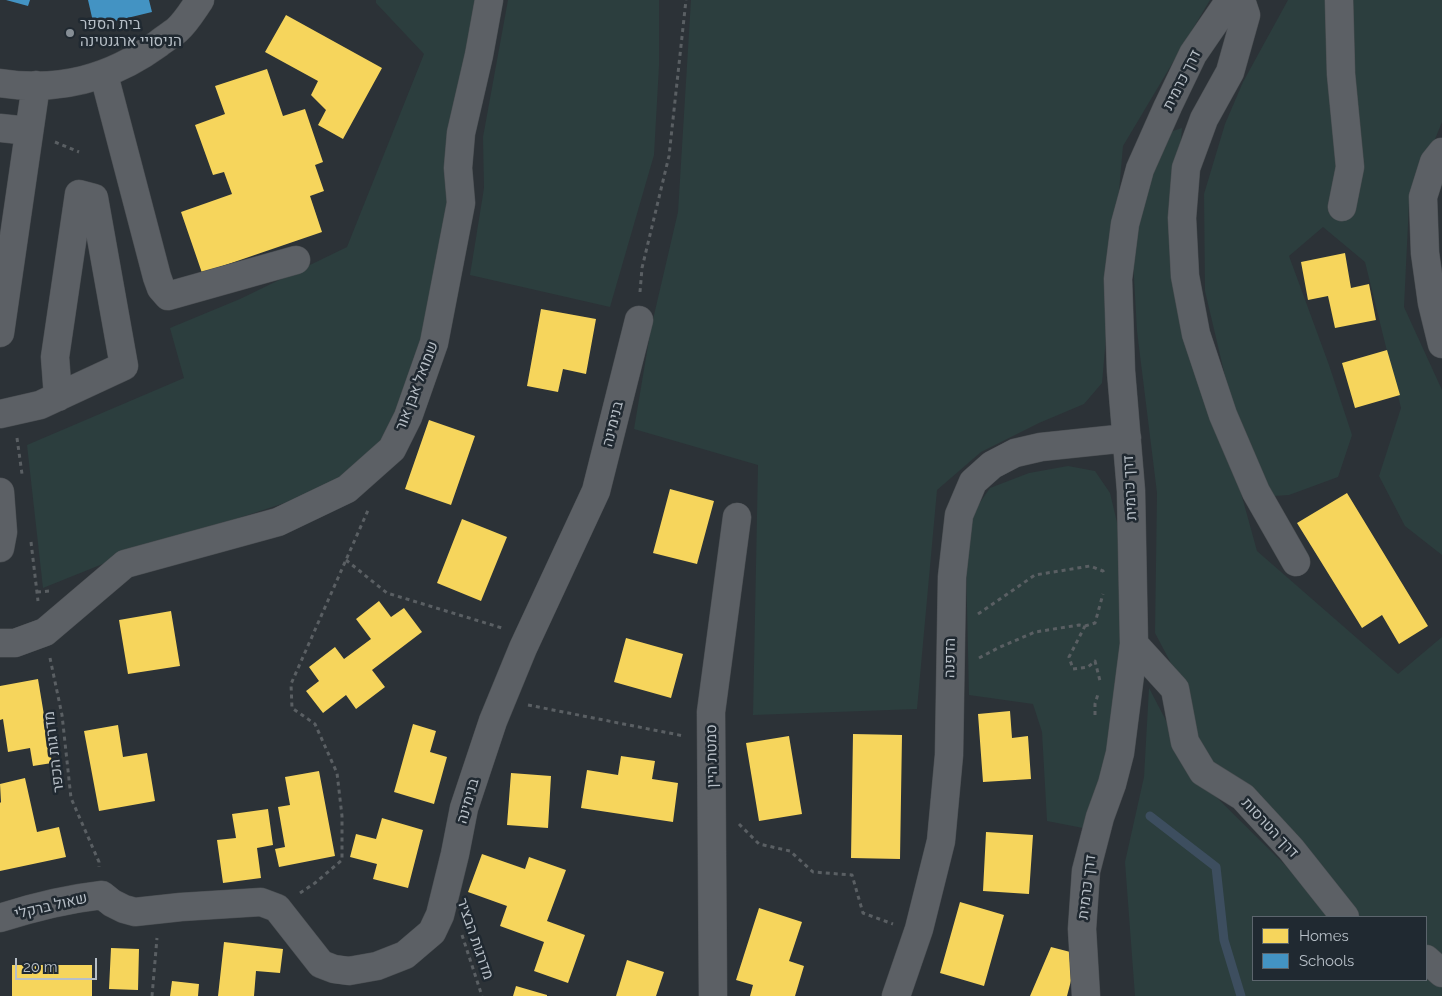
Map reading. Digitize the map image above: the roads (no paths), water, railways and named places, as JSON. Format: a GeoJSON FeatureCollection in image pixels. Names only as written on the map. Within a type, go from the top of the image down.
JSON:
{"type":"FeatureCollection","features":[{"type":"Feature","properties":{"kind":"street"},"geometry":{"type":"LineString","coordinates":[[0,83],[19,86],[63,84],[104,75],[143,55],[177,30],[200,0]]}},
{"type":"Feature","properties":{"kind":"street","name":"שמואל אבן אור"},"geometry":{"type":"LineString","coordinates":[[0,643],[15,643],[45,632],[125,564],[278,522],[347,489],[392,449],[408,417],[434,343],[461,203],[458,168],[461,133],[479,55],[489,0]]}},
{"type":"Feature","properties":{"kind":"street","name":"דרך כרמית"},"geometry":{"type":"LineString","coordinates":[[1086,996],[1082,929],[1086,871],[1120,753],[1134,644],[1131,491],[1121,371],[1118,279],[1125,224],[1140,168],[1168,106],[1194,54],[1230,0]]}},
{"type":"Feature","properties":{"kind":"street"},"geometry":{"type":"LineString","coordinates":[[1241,0],[1246,15],[1230,72],[1204,119],[1186,168],[1182,218],[1185,276],[1196,334],[1223,415],[1256,492],[1296,562]]}},
{"type":"Feature","properties":{"kind":"street"},"geometry":{"type":"LineString","coordinates":[[1339,0],[1341,74],[1350,166],[1342,207]]}},
{"type":"Feature","properties":{"kind":"street"},"geometry":{"type":"LineString","coordinates":[[104,75],[157,277],[161,288],[168,296],[296,260]]}},
{"type":"Feature","properties":{"kind":"street"},"geometry":{"type":"LineString","coordinates":[[0,333],[36,85]]}},
{"type":"Feature","properties":{"kind":"street"},"geometry":{"type":"LineString","coordinates":[[0,128],[29,131]]}},
{"type":"Feature","properties":{"kind":"street"},"geometry":{"type":"LineString","coordinates":[[1442,152],[1434,162],[1423,197],[1425,252],[1432,302],[1442,344]]}},
{"type":"Feature","properties":{"kind":"street"},"geometry":{"type":"LineString","coordinates":[[0,414],[40,405],[58,397],[124,366],[94,198],[80,194],[55,357],[58,397]]}},
{"type":"Feature","properties":{"kind":"street","name":"בנימינה"},"geometry":{"type":"LineString","coordinates":[[159,910],[261,902],[277,908],[321,964],[334,969],[350,971],[377,966],[405,955],[432,932],[440,915],[464,808],[501,700],[596,491],[639,320]]}},
{"type":"Feature","properties":{"kind":"street","name":"הדפנה"},"geometry":{"type":"LineString","coordinates":[[896,996],[918,934],[941,841],[949,755],[952,576],[959,515],[973,482],[992,465],[1015,453],[1041,447],[1127,438]]}},
{"type":"Feature","properties":{"kind":"street"},"geometry":{"type":"LineString","coordinates":[[0,492],[3,532],[0,548]]}},
{"type":"Feature","properties":{"kind":"street","name":"סמטת היין"},"geometry":{"type":"LineString","coordinates":[[713,996],[711,712],[737,517]]}},
{"type":"Feature","properties":{"kind":"street","name":"דרך הטרסות"},"geometry":{"type":"LineString","coordinates":[[1134,644],[1175,688],[1185,742],[1203,772],[1243,797],[1291,849],[1344,916]]}},
{"type":"Feature","properties":{"kind":"street","name":"שאול ברקלי"},"geometry":{"type":"LineString","coordinates":[[0,918],[31,908],[102,895],[112,903],[135,912],[159,910]]}},
{"type":"Feature","properties":{"kind":"street"},"geometry":{"type":"LineString","coordinates":[[1427,961],[1442,973]]}},
{"type":"Feature","properties":{"kind":"waterway"},"geometry":{"type":"LineString","coordinates":[[1150,816],[1216,867],[1224,940],[1241,996]]}},
{"type":"Feature","properties":{"kind":"place","name":"בית הספר הניסויי ארגנטינה"},"geometry":{"type":"Point","coordinates":[70,33]}}]}
